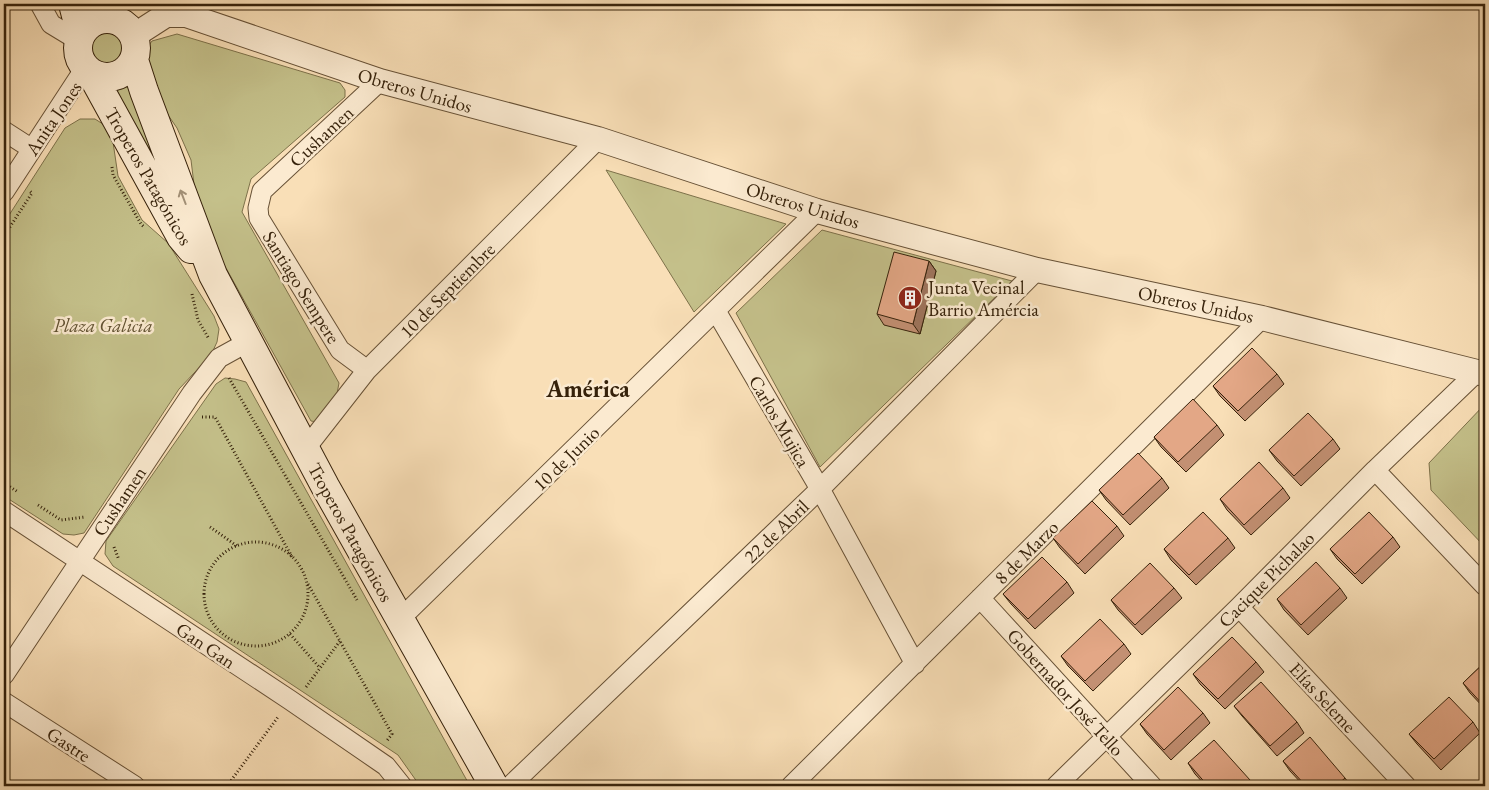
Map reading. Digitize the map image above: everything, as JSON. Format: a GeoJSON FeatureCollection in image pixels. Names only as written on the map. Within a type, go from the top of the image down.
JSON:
{"type":"FeatureCollection","features":[{"type":"Feature","properties":{"kind":"main road","name":"Troperos Patagónicos"},"geometry":{"type":"LineString","coordinates":[[73,4],[80,38],[78,54],[181,237],[201,280],[248,342],[399,620],[494,786]]}},
{"type":"Feature","properties":{"kind":"main road"},"geometry":{"type":"LineString","coordinates":[[80,38],[87,27],[95,21],[105,19],[109,12],[130,28],[135,48]]}},
{"type":"Feature","properties":{"kind":"main road","name":"Troperos Patagónicos"},"geometry":{"type":"LineString","coordinates":[[88,71],[100,77],[116,76],[129,69],[135,48]]}},
{"type":"Feature","properties":{"kind":"main road","name":"Troperos Patagónicos"},"geometry":{"type":"LineString","coordinates":[[135,48],[144,91],[201,280]]}},
{"type":"Feature","properties":{"kind":"street"},"geometry":{"type":"LineString","coordinates":[[40,4],[51,24],[80,38]]}},
{"type":"Feature","properties":{"kind":"street","name":"Obreros Unidos"},"geometry":{"type":"LineString","coordinates":[[135,48],[166,15],[186,15],[380,81],[598,139],[817,211],[1037,270],[1262,318],[1481,373]]}},
{"type":"Feature","properties":{"kind":"street","name":"Anita Jones"},"geometry":{"type":"LineString","coordinates":[[4,192],[32,149],[88,71]]}},
{"type":"Feature","properties":{"kind":"street","name":"Cushamen"},"geometry":{"type":"LineString","coordinates":[[262,191],[380,81]]}},
{"type":"Feature","properties":{"kind":"street"},"geometry":{"type":"LineString","coordinates":[[4,131],[32,149]]}},
{"type":"Feature","properties":{"kind":"street","name":"10 de Septiembre"},"geometry":{"type":"LineString","coordinates":[[306,448],[367,370],[598,139]]}},
{"type":"Feature","properties":{"kind":"street","name":"Santiago Sempere"},"geometry":{"type":"LineString","coordinates":[[262,191],[258,208],[259,218],[340,350],[367,370]]}},
{"type":"Feature","properties":{"kind":"street","name":"10 de Junio"},"geometry":{"type":"LineString","coordinates":[[399,620],[817,211]]}},
{"type":"Feature","properties":{"kind":"street","name":"22 de Abril"},"geometry":{"type":"LineString","coordinates":[[510,786],[820,489],[1037,270]]}},
{"type":"Feature","properties":{"kind":"street","name":"Carlos Mujica"},"geometry":{"type":"LineString","coordinates":[[716,311],[820,489],[915,664]]}},
{"type":"Feature","properties":{"kind":"street","name":"8 de Marzo"},"geometry":{"type":"LineString","coordinates":[[791,786],[1262,318]]}},
{"type":"Feature","properties":{"kind":"street","name":"Cushamen"},"geometry":{"type":"LineString","coordinates":[[4,675],[192,393],[219,358],[248,342]]}},
{"type":"Feature","properties":{"kind":"street","name":"Cacique Pichalao"},"geometry":{"type":"LineString","coordinates":[[1056,786],[1239,607],[1375,470],[1481,373]]}},
{"type":"Feature","properties":{"kind":"street"},"geometry":{"type":"LineString","coordinates":[[1375,470],[1485,586]]}},
{"type":"Feature","properties":{"kind":"street","name":"Gan Gan"},"geometry":{"type":"LineString","coordinates":[[4,511],[79,560],[297,695],[386,766],[402,786]]}},
{"type":"Feature","properties":{"kind":"street","name":"Gobernador José Tello"},"geometry":{"type":"LineString","coordinates":[[980,598],[1152,786]]}},
{"type":"Feature","properties":{"kind":"street","name":"Elías Seleme"},"geometry":{"type":"LineString","coordinates":[[1239,607],[1406,786]]}},
{"type":"Feature","properties":{"kind":"street","name":"Gastre"},"geometry":{"type":"LineString","coordinates":[[4,702],[135,786]]}},
{"type":"Feature","properties":{"kind":"path"},"geometry":{"type":"LineString","coordinates":[[112,166],[113,175],[141,224],[148,230]]}},
{"type":"Feature","properties":{"kind":"path"},"geometry":{"type":"LineString","coordinates":[[201,280],[198,320],[256,425],[361,606]]}},
{"type":"Feature","properties":{"kind":"path"},"geometry":{"type":"LineString","coordinates":[[196,417],[214,417],[292,557],[301,567],[308,584],[392,734],[385,743]]}},
{"type":"Feature","properties":{"kind":"path"},"geometry":{"type":"LineString","coordinates":[[4,483],[20,494]]}},
{"type":"Feature","properties":{"kind":"path"},"geometry":{"type":"LineString","coordinates":[[37,504],[61,520],[94,516]]}},
{"type":"Feature","properties":{"kind":"path"},"geometry":{"type":"LineString","coordinates":[[210,527],[238,546]]}},
{"type":"Feature","properties":{"kind":"path"},"geometry":{"type":"LineString","coordinates":[[111,541],[122,568]]}},
{"type":"Feature","properties":{"kind":"path"},"geometry":{"type":"LineString","coordinates":[[292,557],[276,546],[259,542],[242,544],[227,551],[215,562],[207,577],[204,593],[206,610],[214,625],[227,638],[243,645],[261,646],[278,642],[290,634],[303,618],[308,601],[308,584]]}},
{"type":"Feature","properties":{"kind":"path"},"geometry":{"type":"LineString","coordinates":[[208,626],[242,649]]}},
{"type":"Feature","properties":{"kind":"path"},"geometry":{"type":"LineString","coordinates":[[290,634],[320,668]]}},
{"type":"Feature","properties":{"kind":"path"},"geometry":{"type":"LineString","coordinates":[[227,786],[340,641]]}},
{"type":"Feature","properties":{"kind":"green space"},"geometry":{"type":"Polygon","coordinates":[[[106,31],[118,36],[123,48],[118,60],[106,65],[94,60],[89,48],[94,36],[106,31]]]}},
{"type":"Feature","properties":{"kind":"green space"},"geometry":{"type":"Polygon","coordinates":[[[177,34],[340,83],[345,90],[345,97],[251,179],[242,212],[339,383],[336,399],[317,422],[311,421],[206,232],[197,209],[191,160],[177,128],[157,99],[144,52],[152,41],[177,34]]]}},
{"type":"Feature","properties":{"kind":"green space"},"geometry":{"type":"Polygon","coordinates":[[[130,86],[172,202],[113,92],[130,86]]]}},
{"type":"Feature","properties":{"kind":"green space","name":"Plaza Galicia"},"geometry":{"type":"Polygon","coordinates":[[[80,119],[95,119],[106,126],[113,142],[118,176],[142,220],[168,243],[214,316],[219,329],[217,342],[211,355],[179,389],[84,533],[74,535],[63,534],[4,496],[4,223],[65,128],[80,119]]]}},
{"type":"Feature","properties":{"kind":"green space"},"geometry":{"type":"Polygon","coordinates":[[[606,170],[786,224],[694,312],[606,170]]]}},
{"type":"Feature","properties":{"kind":"green space"},"geometry":{"type":"Polygon","coordinates":[[[822,230],[1012,281],[820,467],[736,313],[822,230]]]}},
{"type":"Feature","properties":{"kind":"green space"},"geometry":{"type":"Polygon","coordinates":[[[225,378],[246,382],[470,786],[420,786],[398,755],[113,566],[105,554],[106,541],[216,384],[225,378]]]}},
{"type":"Feature","properties":{"kind":"green space"},"geometry":{"type":"Polygon","coordinates":[[[1485,404],[1485,547],[1431,490],[1429,463],[1485,404]]]}},
{"type":"Feature","properties":{"kind":"building","name":"Junta Vecinal Barrio Amércia"},"geometry":{"type":"Polygon","coordinates":[[[894,252],[929,261],[913,324],[877,314],[894,252]]]}},
{"type":"Feature","properties":{"kind":"building"},"geometry":{"type":"Polygon","coordinates":[[[1252,348],[1277,374],[1238,411],[1213,386],[1252,348]]]}},
{"type":"Feature","properties":{"kind":"building"},"geometry":{"type":"Polygon","coordinates":[[[1193,399],[1217,425],[1178,462],[1154,437],[1193,399]]]}},
{"type":"Feature","properties":{"kind":"building"},"geometry":{"type":"Polygon","coordinates":[[[1308,413],[1333,439],[1294,476],[1269,450],[1308,413]]]}},
{"type":"Feature","properties":{"kind":"building"},"geometry":{"type":"Polygon","coordinates":[[[1138,453],[1162,478],[1123,515],[1099,490],[1138,453]]]}},
{"type":"Feature","properties":{"kind":"building"},"geometry":{"type":"Polygon","coordinates":[[[1259,462],[1283,488],[1244,525],[1220,499],[1259,462]]]}},
{"type":"Feature","properties":{"kind":"building"},"geometry":{"type":"Polygon","coordinates":[[[1092,501],[1117,526],[1078,564],[1053,538],[1092,501]]]}},
{"type":"Feature","properties":{"kind":"building"},"geometry":{"type":"Polygon","coordinates":[[[1203,512],[1228,538],[1189,575],[1164,549],[1203,512]]]}},
{"type":"Feature","properties":{"kind":"building"},"geometry":{"type":"Polygon","coordinates":[[[1369,512],[1393,537],[1355,574],[1330,549],[1369,512]]]}},
{"type":"Feature","properties":{"kind":"building"},"geometry":{"type":"Polygon","coordinates":[[[1042,557],[1067,582],[1028,619],[1003,594],[1042,557]]]}},
{"type":"Feature","properties":{"kind":"building"},"geometry":{"type":"Polygon","coordinates":[[[1316,562],[1340,588],[1301,625],[1277,599],[1316,562]]]}},
{"type":"Feature","properties":{"kind":"building"},"geometry":{"type":"Polygon","coordinates":[[[1150,563],[1174,588],[1135,625],[1111,600],[1150,563]]]}},
{"type":"Feature","properties":{"kind":"building"},"geometry":{"type":"Polygon","coordinates":[[[1100,619],[1124,644],[1085,681],[1061,656],[1100,619]]]}},
{"type":"Feature","properties":{"kind":"building"},"geometry":{"type":"Polygon","coordinates":[[[1232,637],[1256,662],[1218,699],[1193,674],[1232,637]]]}},
{"type":"Feature","properties":{"kind":"building"},"geometry":{"type":"Polygon","coordinates":[[[1485,662],[1485,707],[1463,683],[1485,662]]]}},
{"type":"Feature","properties":{"kind":"building"},"geometry":{"type":"Polygon","coordinates":[[[1261,682],[1297,722],[1270,746],[1234,706],[1261,682]]]}},
{"type":"Feature","properties":{"kind":"building"},"geometry":{"type":"Polygon","coordinates":[[[1178,687],[1203,713],[1164,750],[1140,724],[1178,687]]]}},
{"type":"Feature","properties":{"kind":"building"},"geometry":{"type":"Polygon","coordinates":[[[1449,697],[1473,722],[1434,759],[1409,734],[1449,697]]]}},
{"type":"Feature","properties":{"kind":"building"},"geometry":{"type":"Polygon","coordinates":[[[1310,737],[1345,778],[1336,786],[1306,786],[1283,761],[1310,737]]]}},
{"type":"Feature","properties":{"kind":"building"},"geometry":{"type":"Polygon","coordinates":[[[1214,740],[1250,780],[1243,786],[1208,786],[1188,763],[1214,740]]]}},
{"type":"Feature","properties":{"kind":"place","name":"Junta Vecinal Barrio Amércia"},"geometry":{"type":"Point","coordinates":[910,298]}},
{"type":"Feature","properties":{"kind":"district","name":"América"},"geometry":{"type":"Point","coordinates":[588,389]}}]}
